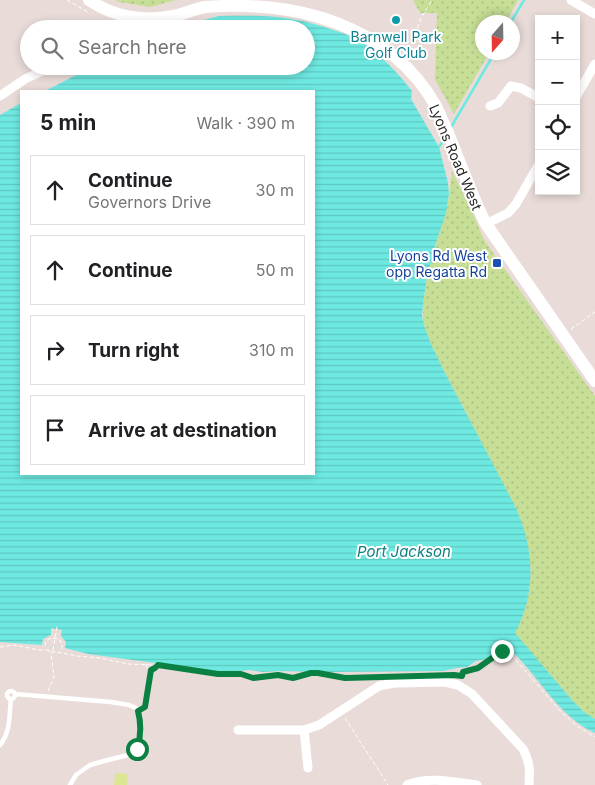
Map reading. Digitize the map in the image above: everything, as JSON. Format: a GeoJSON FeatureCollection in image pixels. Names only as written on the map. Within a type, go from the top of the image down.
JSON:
{"type":"FeatureCollection","features":[{"type":"Feature","properties":{"kind":"main road","name":"Lyons Road West"},"geometry":{"type":"LineString","coordinates":[[87,5],[127,16],[146,18],[174,16],[203,7],[241,1],[296,5],[334,16],[377,40],[398,56],[414,73],[426,90],[445,126],[476,205],[486,224],[595,381]]}},
{"type":"Feature","properties":{"kind":"street"},"geometry":{"type":"LineString","coordinates":[[571,0],[595,14]]}},
{"type":"Feature","properties":{"kind":"street"},"geometry":{"type":"LineString","coordinates":[[125,20],[127,16]]}},
{"type":"Feature","properties":{"kind":"street"},"geometry":{"type":"LineString","coordinates":[[580,90],[595,64]]}},
{"type":"Feature","properties":{"kind":"street"},"geometry":{"type":"LineString","coordinates":[[0,96],[35,75]]}},
{"type":"Feature","properties":{"kind":"street"},"geometry":{"type":"LineString","coordinates":[[490,106],[498,103],[511,86],[521,88],[535,96]]}},
{"type":"Feature","properties":{"kind":"street"},"geometry":{"type":"LineString","coordinates":[[486,224],[508,213],[516,204],[535,171]]}},
{"type":"Feature","properties":{"kind":"street"},"geometry":{"type":"LineString","coordinates":[[238,730],[304,730],[319,725],[378,686],[395,683],[445,682],[458,685],[472,694],[523,749],[528,758],[530,768],[529,785]]}},
{"type":"Feature","properties":{"kind":"street"},"geometry":{"type":"LineString","coordinates":[[304,730],[308,768]]}},
{"type":"Feature","properties":{"kind":"street"},"geometry":{"type":"LineString","coordinates":[[407,785],[427,780],[477,785]]}},
{"type":"Feature","properties":{"kind":"lane"},"geometry":{"type":"LineString","coordinates":[[0,693],[12,691],[15,694],[54,696],[129,705],[136,708],[140,728],[137,749],[132,754],[90,765],[76,774],[70,785]]}},
{"type":"Feature","properties":{"kind":"lane"},"geometry":{"type":"LineString","coordinates":[[7,693],[7,697],[11,699]]}},
{"type":"Feature","properties":{"kind":"lane"},"geometry":{"type":"LineString","coordinates":[[0,745],[6,737],[11,699],[14,698],[15,694]]}},
{"type":"Feature","properties":{"kind":"path"},"geometry":{"type":"LineString","coordinates":[[67,0],[87,5]]}},
{"type":"Feature","properties":{"kind":"path"},"geometry":{"type":"LineString","coordinates":[[398,56],[416,33],[421,18],[432,0]]}},
{"type":"Feature","properties":{"kind":"path"},"geometry":{"type":"LineString","coordinates":[[571,329],[595,312]]}},
{"type":"Feature","properties":{"kind":"path"},"geometry":{"type":"LineString","coordinates":[[55,651],[57,627]]}},
{"type":"Feature","properties":{"kind":"path"},"geometry":{"type":"LineString","coordinates":[[45,646],[46,641],[55,638],[59,639],[62,649]]}},
{"type":"Feature","properties":{"kind":"path"},"geometry":{"type":"LineString","coordinates":[[0,647],[14,645],[128,664],[158,665],[218,674],[241,674],[253,678],[278,675],[293,678],[311,673],[345,678],[385,677]]}},
{"type":"Feature","properties":{"kind":"path"},"geometry":{"type":"LineString","coordinates":[[46,696],[54,677],[51,654],[47,650]]}},
{"type":"Feature","properties":{"kind":"path"},"geometry":{"type":"LineString","coordinates":[[51,654],[55,651]]}},
{"type":"Feature","properties":{"kind":"path"},"geometry":{"type":"LineString","coordinates":[[454,675],[462,676],[463,672],[478,668],[502,651],[509,652],[562,712],[577,726],[595,737]]}},
{"type":"Feature","properties":{"kind":"path"},"geometry":{"type":"LineString","coordinates":[[146,664],[151,670]]}},
{"type":"Feature","properties":{"kind":"path"},"geometry":{"type":"LineString","coordinates":[[138,711],[145,707],[151,670],[158,665]]}},
{"type":"Feature","properties":{"kind":"path"},"geometry":{"type":"LineString","coordinates":[[340,711],[388,785]]}},
{"type":"Feature","properties":{"kind":"green space"},"geometry":{"type":"Polygon","coordinates":[[[115,0],[176,0],[150,7],[115,0]]]}},
{"type":"Feature","properties":{"kind":"green space","name":"Barnwell Park Golf Club"},"geometry":{"type":"Polygon","coordinates":[[[413,0],[518,0],[510,15],[475,15],[475,60],[485,60],[454,114],[435,79],[437,13],[420,13],[413,0]]]}},
{"type":"Feature","properties":{"kind":"green space"},"geometry":{"type":"Polygon","coordinates":[[[452,171],[484,240],[595,396],[595,719],[584,712],[572,700],[514,633],[524,611],[530,587],[528,548],[523,529],[508,493],[439,361],[423,322],[423,304],[429,268],[448,204],[452,171]]]}},
{"type":"Feature","properties":{"kind":"green space"},"geometry":{"type":"Polygon","coordinates":[[[115,773],[128,774],[127,785],[114,785],[115,773]]]}},
{"type":"Feature","properties":{"kind":"water","name":"Port Jackson"},"geometry":{"type":"Polygon","coordinates":[[[219,16],[263,16],[297,20],[204,20],[219,16]]]}},
{"type":"Feature","properties":{"kind":"water","name":"Port Jackson"},"geometry":{"type":"Polygon","coordinates":[[[315,24],[355,38],[363,43],[379,55],[412,91],[411,99],[439,147],[449,194],[446,213],[427,277],[422,316],[424,325],[444,371],[516,508],[527,539],[530,586],[527,602],[515,633],[572,700],[584,712],[595,719],[595,733],[565,712],[505,644],[486,659],[476,661],[467,667],[443,671],[263,672],[249,670],[230,672],[88,654],[42,645],[0,642],[0,115],[20,104],[20,475],[315,475],[315,90],[47,90],[76,75],[315,75],[315,24]]]}},
{"type":"Feature","properties":{"kind":"pier"},"geometry":{"type":"Polygon","coordinates":[[[51,628],[62,630],[61,636],[66,642],[65,648],[42,645],[43,639],[51,635],[51,628]]]}},
{"type":"Feature","properties":{"kind":"waterway"},"geometry":{"type":"LineString","coordinates":[[515,15],[524,0]]}},
{"type":"Feature","properties":{"kind":"waterway"},"geometry":{"type":"LineString","coordinates":[[450,129],[490,60]]}},
{"type":"Feature","properties":{"kind":"waterway"},"geometry":{"type":"LineString","coordinates":[[439,147],[445,138]]}},
{"type":"Feature","properties":{"kind":"place","name":"Barnwell Park Golf Club"},"geometry":{"type":"Point","coordinates":[396,20]}},
{"type":"Feature","properties":{"kind":"place","name":"Lyons Rd West opp Regatta Rd"},"geometry":{"type":"Point","coordinates":[497,263]}},
{"type":"Feature","properties":{"kind":"route"},"geometry":{"type":"LineString","coordinates":[[137,749],[140,736],[138,711],[145,707],[151,670],[158,665],[218,674],[241,674],[253,678],[278,675],[293,678],[311,673],[345,678],[462,676],[463,672],[478,668],[502,651]]}}]}
